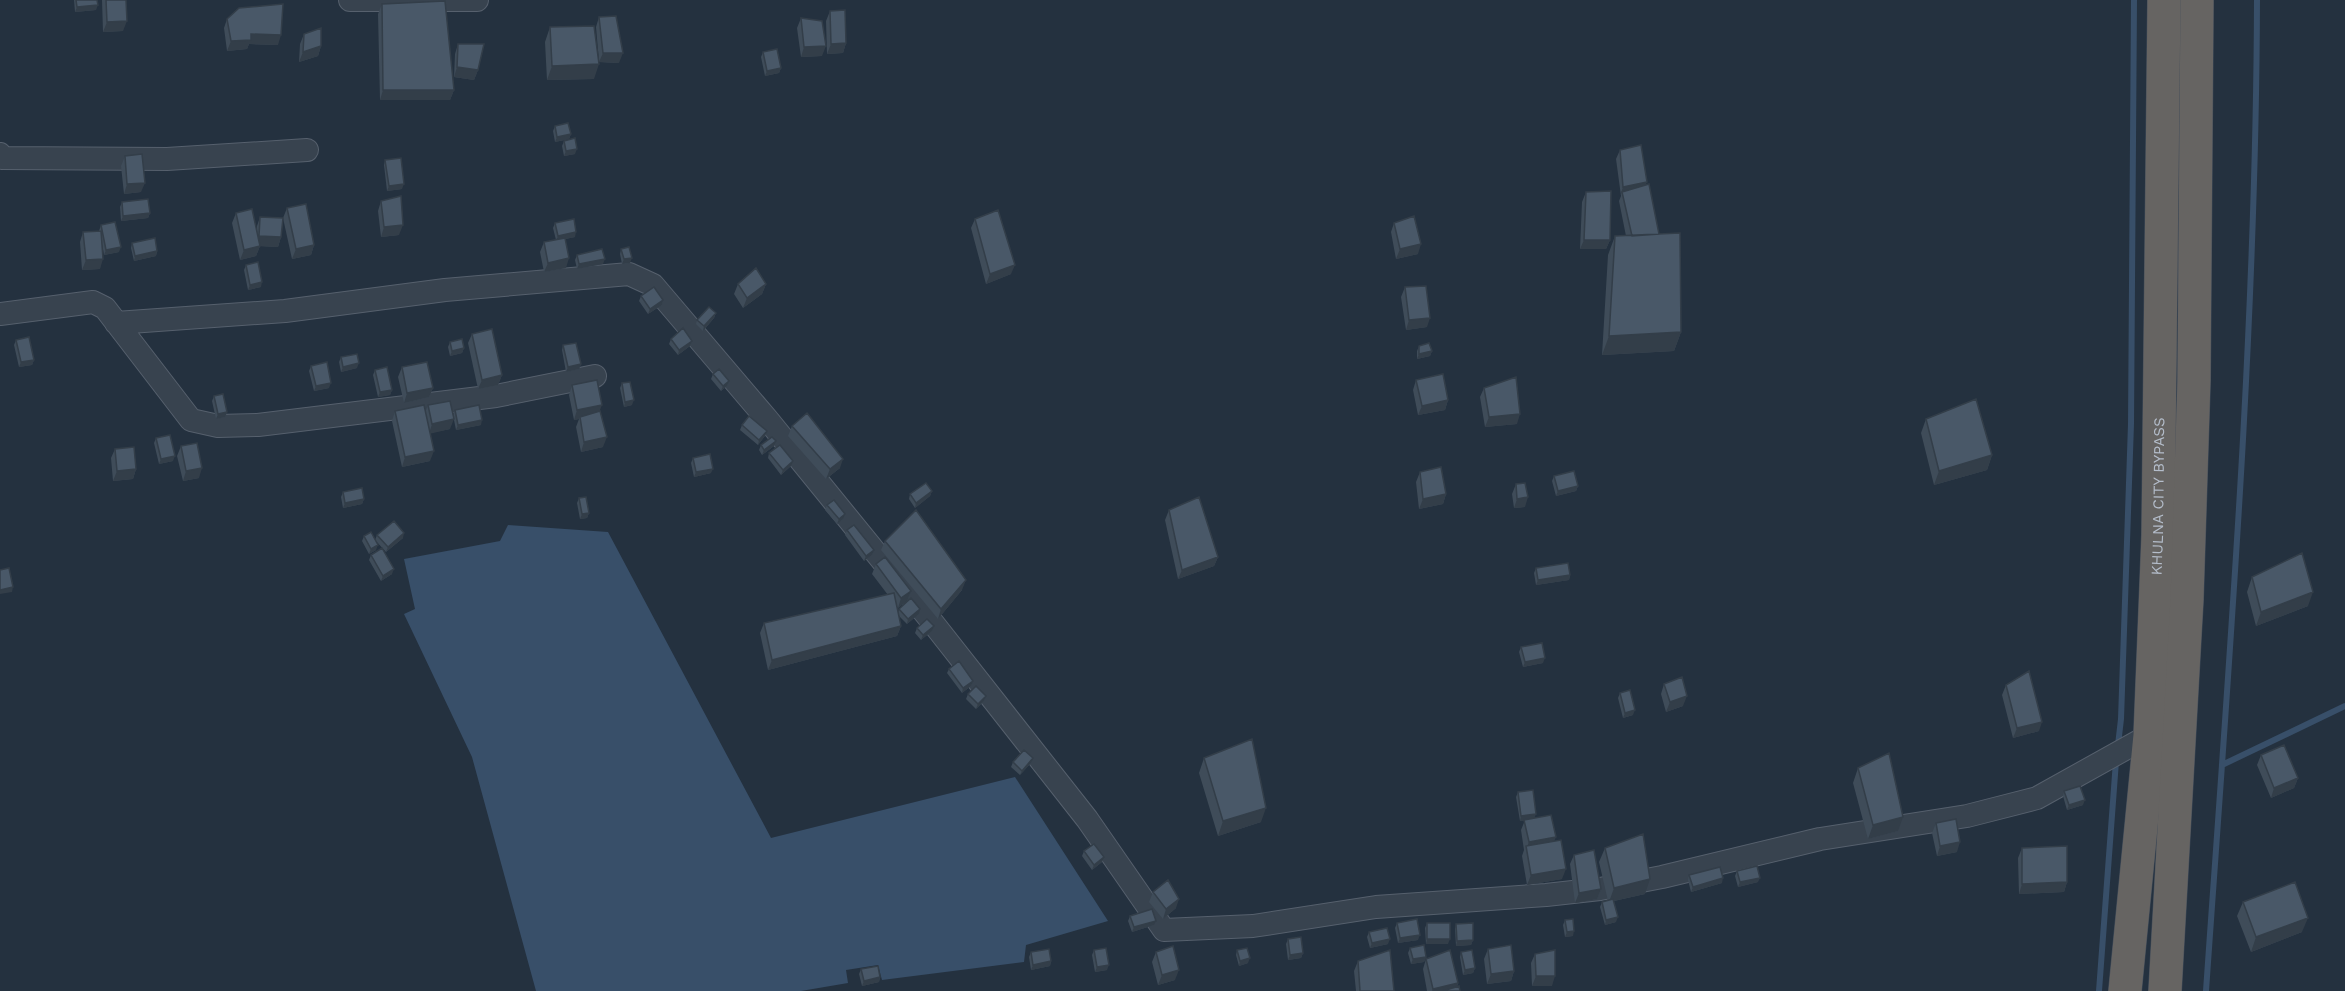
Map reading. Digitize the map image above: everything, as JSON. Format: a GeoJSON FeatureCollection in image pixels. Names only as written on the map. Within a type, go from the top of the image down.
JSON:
{"type":"FeatureCollection","features":[{"type":"Feature","properties":{"kind":"highway","name":"KHULNA CITY BYPASS"},"geometry":{"type":"LineString","coordinates":[[2125,991],[2150,735],[2158,535],[2164,0]]}},
{"type":"Feature","properties":{"kind":"highway"},"geometry":{"type":"LineString","coordinates":[[2165,991],[2188,576],[2194,380],[2196,0]]}},
{"type":"Feature","properties":{"kind":"street"},"geometry":{"type":"LineString","coordinates":[[350,0],[477,0]]}},
{"type":"Feature","properties":{"kind":"street"},"geometry":{"type":"LineString","coordinates":[[0,154],[3,158],[167,159],[307,150]]}},
{"type":"Feature","properties":{"kind":"street"},"geometry":{"type":"LineString","coordinates":[[116,323],[285,311],[445,290],[629,274],[653,285],[774,428],[929,618],[1087,819],[1164,930],[1253,926],[1376,907],[1557,894],[1600,889],[1662,877],[1820,839],[1967,816],[2037,798],[2150,735]]}},
{"type":"Feature","properties":{"kind":"street"},"geometry":{"type":"LineString","coordinates":[[0,314],[93,302],[105,308],[191,420],[218,426],[258,424],[496,396],[595,376]]}},
{"type":"Feature","properties":{"kind":"water"},"geometry":{"type":"Polygon","coordinates":[[[508,525],[608,532],[771,838],[1015,777],[1108,921],[1026,945],[1024,962],[882,980],[878,965],[846,970],[848,983],[801,991],[536,991],[472,757],[404,614],[415,609],[404,559],[500,541],[508,525]]]}},
{"type":"Feature","properties":{"kind":"building"},"geometry":{"type":"Polygon","coordinates":[[[76,0],[97,0],[98,5],[77,7],[76,0]]]}},
{"type":"Feature","properties":{"kind":"building"},"geometry":{"type":"Polygon","coordinates":[[[106,0],[126,0],[127,21],[107,22],[106,0]]]}},
{"type":"Feature","properties":{"kind":"building"},"geometry":{"type":"Polygon","coordinates":[[[445,1],[454,90],[383,90],[382,4],[445,1]]]}},
{"type":"Feature","properties":{"kind":"building"},"geometry":{"type":"Polygon","coordinates":[[[283,4],[281,35],[251,34],[251,40],[231,41],[227,19],[239,8],[283,4]]]}},
{"type":"Feature","properties":{"kind":"building"},"geometry":{"type":"Polygon","coordinates":[[[845,10],[846,43],[831,44],[830,11],[845,10]]]}},
{"type":"Feature","properties":{"kind":"building"},"geometry":{"type":"Polygon","coordinates":[[[616,16],[623,53],[603,53],[599,17],[616,16]]]}},
{"type":"Feature","properties":{"kind":"building"},"geometry":{"type":"Polygon","coordinates":[[[801,18],[822,21],[826,46],[804,47],[801,18]]]}},
{"type":"Feature","properties":{"kind":"building"},"geometry":{"type":"Polygon","coordinates":[[[594,26],[599,64],[552,66],[550,27],[594,26]]]}},
{"type":"Feature","properties":{"kind":"building"},"geometry":{"type":"Polygon","coordinates":[[[321,28],[321,46],[303,52],[304,34],[321,28]]]}},
{"type":"Feature","properties":{"kind":"building"},"geometry":{"type":"Polygon","coordinates":[[[458,44],[484,44],[478,70],[457,67],[458,44]]]}},
{"type":"Feature","properties":{"kind":"building"},"geometry":{"type":"Polygon","coordinates":[[[777,49],[781,68],[767,71],[763,52],[777,49]]]}},
{"type":"Feature","properties":{"kind":"building"},"geometry":{"type":"Polygon","coordinates":[[[568,123],[571,134],[557,137],[555,126],[568,123]]]}},
{"type":"Feature","properties":{"kind":"building"},"geometry":{"type":"Polygon","coordinates":[[[575,138],[577,149],[566,151],[564,141],[575,138]]]}},
{"type":"Feature","properties":{"kind":"building"},"geometry":{"type":"Polygon","coordinates":[[[1641,145],[1647,182],[1623,187],[1620,150],[1641,145]]]}},
{"type":"Feature","properties":{"kind":"building"},"geometry":{"type":"Polygon","coordinates":[[[142,154],[145,183],[127,184],[125,156],[142,154]]]}},
{"type":"Feature","properties":{"kind":"building"},"geometry":{"type":"Polygon","coordinates":[[[401,158],[404,184],[389,186],[385,160],[401,158]]]}},
{"type":"Feature","properties":{"kind":"building"},"geometry":{"type":"Polygon","coordinates":[[[1649,184],[1659,234],[1632,236],[1622,192],[1649,184]]]}},
{"type":"Feature","properties":{"kind":"building"},"geometry":{"type":"Polygon","coordinates":[[[1611,191],[1610,240],[1584,240],[1586,192],[1611,191]]]}},
{"type":"Feature","properties":{"kind":"building"},"geometry":{"type":"Polygon","coordinates":[[[401,196],[403,225],[384,227],[381,201],[401,196]]]}},
{"type":"Feature","properties":{"kind":"building"},"geometry":{"type":"Polygon","coordinates":[[[148,199],[150,213],[123,216],[122,202],[148,199]]]}},
{"type":"Feature","properties":{"kind":"building"},"geometry":{"type":"Polygon","coordinates":[[[306,204],[314,245],[296,249],[287,208],[306,204]]]}},
{"type":"Feature","properties":{"kind":"building"},"geometry":{"type":"Polygon","coordinates":[[[252,209],[260,246],[244,250],[236,213],[252,209]]]}},
{"type":"Feature","properties":{"kind":"building"},"geometry":{"type":"Polygon","coordinates":[[[998,210],[1015,265],[990,274],[975,219],[998,210]]]}},
{"type":"Feature","properties":{"kind":"building"},"geometry":{"type":"Polygon","coordinates":[[[1414,216],[1421,244],[1400,249],[1394,223],[1414,216]]]}},
{"type":"Feature","properties":{"kind":"building"},"geometry":{"type":"Polygon","coordinates":[[[260,217],[283,218],[281,237],[259,236],[260,217]]]}},
{"type":"Feature","properties":{"kind":"building"},"geometry":{"type":"Polygon","coordinates":[[[574,219],[576,232],[558,236],[555,223],[574,219]]]}},
{"type":"Feature","properties":{"kind":"building"},"geometry":{"type":"Polygon","coordinates":[[[115,222],[121,247],[106,250],[101,225],[115,222]]]}},
{"type":"Feature","properties":{"kind":"building"},"geometry":{"type":"Polygon","coordinates":[[[101,231],[103,259],[86,260],[83,232],[101,231]]]}},
{"type":"Feature","properties":{"kind":"building"},"geometry":{"type":"Polygon","coordinates":[[[1680,233],[1681,332],[1609,336],[1615,236],[1680,233]]]}},
{"type":"Feature","properties":{"kind":"building"},"geometry":{"type":"Polygon","coordinates":[[[155,238],[157,251],[135,256],[132,243],[155,238]]]}},
{"type":"Feature","properties":{"kind":"building"},"geometry":{"type":"Polygon","coordinates":[[[565,238],[569,258],[548,263],[544,242],[565,238]]]}},
{"type":"Feature","properties":{"kind":"building"},"geometry":{"type":"Polygon","coordinates":[[[629,247],[632,258],[624,259],[621,249],[629,247]]]}},
{"type":"Feature","properties":{"kind":"building"},"geometry":{"type":"Polygon","coordinates":[[[602,249],[605,259],[579,264],[577,255],[602,249]]]}},
{"type":"Feature","properties":{"kind":"building"},"geometry":{"type":"Polygon","coordinates":[[[258,262],[262,282],[250,285],[246,265],[258,262]]]}},
{"type":"Feature","properties":{"kind":"building"},"geometry":{"type":"Polygon","coordinates":[[[756,268],[766,284],[747,298],[738,284],[756,268]]]}},
{"type":"Feature","properties":{"kind":"building"},"geometry":{"type":"Polygon","coordinates":[[[1426,286],[1430,318],[1409,320],[1405,287],[1426,286]]]}},
{"type":"Feature","properties":{"kind":"building"},"geometry":{"type":"Polygon","coordinates":[[[654,287],[663,300],[650,309],[641,296],[654,287]]]}},
{"type":"Feature","properties":{"kind":"building"},"geometry":{"type":"Polygon","coordinates":[[[709,307],[716,313],[704,326],[697,320],[709,307]]]}},
{"type":"Feature","properties":{"kind":"building"},"geometry":{"type":"Polygon","coordinates":[[[683,328],[692,341],[679,350],[671,339],[683,328]]]}},
{"type":"Feature","properties":{"kind":"building"},"geometry":{"type":"Polygon","coordinates":[[[492,329],[502,375],[482,380],[472,334],[492,329]]]}},
{"type":"Feature","properties":{"kind":"building"},"geometry":{"type":"Polygon","coordinates":[[[29,337],[34,360],[21,362],[16,340],[29,337]]]}},
{"type":"Feature","properties":{"kind":"building"},"geometry":{"type":"Polygon","coordinates":[[[462,339],[464,348],[452,351],[450,342],[462,339]]]}},
{"type":"Feature","properties":{"kind":"building"},"geometry":{"type":"Polygon","coordinates":[[[576,343],[581,364],[568,367],[563,345],[576,343]]]}},
{"type":"Feature","properties":{"kind":"building"},"geometry":{"type":"Polygon","coordinates":[[[1429,343],[1432,351],[1419,354],[1419,346],[1429,343]]]}},
{"type":"Feature","properties":{"kind":"building"},"geometry":{"type":"Polygon","coordinates":[[[357,354],[359,363],[343,367],[341,357],[357,354]]]}},
{"type":"Feature","properties":{"kind":"building"},"geometry":{"type":"Polygon","coordinates":[[[327,362],[331,383],[316,386],[311,366],[327,362]]]}},
{"type":"Feature","properties":{"kind":"building"},"geometry":{"type":"Polygon","coordinates":[[[427,362],[433,388],[407,393],[402,367],[427,362]]]}},
{"type":"Feature","properties":{"kind":"building"},"geometry":{"type":"Polygon","coordinates":[[[387,367],[392,390],[380,392],[375,370],[387,367]]]}},
{"type":"Feature","properties":{"kind":"building"},"geometry":{"type":"Polygon","coordinates":[[[719,369],[729,381],[723,386],[713,374],[719,369]]]}},
{"type":"Feature","properties":{"kind":"building"},"geometry":{"type":"Polygon","coordinates":[[[1443,374],[1448,400],[1422,406],[1416,380],[1443,374]]]}},
{"type":"Feature","properties":{"kind":"building"},"geometry":{"type":"Polygon","coordinates":[[[1516,377],[1520,414],[1489,417],[1484,388],[1516,377]]]}},
{"type":"Feature","properties":{"kind":"building"},"geometry":{"type":"Polygon","coordinates":[[[597,380],[602,405],[577,410],[572,385],[597,380]]]}},
{"type":"Feature","properties":{"kind":"building"},"geometry":{"type":"Polygon","coordinates":[[[630,382],[634,400],[625,402],[622,383],[630,382]]]}},
{"type":"Feature","properties":{"kind":"building"},"geometry":{"type":"Polygon","coordinates":[[[223,394],[227,412],[218,414],[214,396],[223,394]]]}},
{"type":"Feature","properties":{"kind":"building"},"geometry":{"type":"Polygon","coordinates":[[[1976,399],[1992,455],[1939,471],[1926,419],[1976,399]]]}},
{"type":"Feature","properties":{"kind":"building"},"geometry":{"type":"Polygon","coordinates":[[[450,401],[454,419],[432,424],[428,405],[450,401]]]}},
{"type":"Feature","properties":{"kind":"building"},"geometry":{"type":"Polygon","coordinates":[[[424,405],[434,451],[405,457],[395,411],[424,405]]]}},
{"type":"Feature","properties":{"kind":"building"},"geometry":{"type":"Polygon","coordinates":[[[479,405],[482,420],[458,425],[455,410],[479,405]]]}},
{"type":"Feature","properties":{"kind":"building"},"geometry":{"type":"Polygon","coordinates":[[[600,411],[607,437],[584,442],[580,417],[600,411]]]}},
{"type":"Feature","properties":{"kind":"building"},"geometry":{"type":"Polygon","coordinates":[[[807,413],[843,459],[830,469],[792,426],[807,413]]]}},
{"type":"Feature","properties":{"kind":"building"},"geometry":{"type":"Polygon","coordinates":[[[749,416],[767,431],[759,440],[742,425],[749,416]]]}},
{"type":"Feature","properties":{"kind":"building"},"geometry":{"type":"Polygon","coordinates":[[[170,435],[175,456],[161,459],[156,438],[170,435]]]}},
{"type":"Feature","properties":{"kind":"building"},"geometry":{"type":"Polygon","coordinates":[[[772,437],[776,441],[764,450],[761,445],[772,437]]]}},
{"type":"Feature","properties":{"kind":"building"},"geometry":{"type":"Polygon","coordinates":[[[197,443],[202,468],[186,471],[181,446],[197,443]]]}},
{"type":"Feature","properties":{"kind":"building"},"geometry":{"type":"Polygon","coordinates":[[[780,445],[793,461],[783,470],[769,453],[780,445]]]}},
{"type":"Feature","properties":{"kind":"building"},"geometry":{"type":"Polygon","coordinates":[[[134,447],[136,469],[117,471],[115,449],[134,447]]]}},
{"type":"Feature","properties":{"kind":"building"},"geometry":{"type":"Polygon","coordinates":[[[710,454],[713,469],[696,472],[693,458],[710,454]]]}},
{"type":"Feature","properties":{"kind":"building"},"geometry":{"type":"Polygon","coordinates":[[[1441,467],[1446,494],[1423,499],[1420,472],[1441,467]]]}},
{"type":"Feature","properties":{"kind":"building"},"geometry":{"type":"Polygon","coordinates":[[[1574,471],[1578,486],[1558,491],[1554,476],[1574,471]]]}},
{"type":"Feature","properties":{"kind":"building"},"geometry":{"type":"Polygon","coordinates":[[[926,483],[932,491],[916,503],[910,494],[926,483]]]}},
{"type":"Feature","properties":{"kind":"building"},"geometry":{"type":"Polygon","coordinates":[[[1525,483],[1528,497],[1517,499],[1516,484],[1525,483]]]}},
{"type":"Feature","properties":{"kind":"building"},"geometry":{"type":"Polygon","coordinates":[[[362,488],[364,499],[345,503],[343,492],[362,488]]]}},
{"type":"Feature","properties":{"kind":"building"},"geometry":{"type":"Polygon","coordinates":[[[586,497],[589,513],[582,514],[579,498],[586,497]]]}},
{"type":"Feature","properties":{"kind":"building"},"geometry":{"type":"Polygon","coordinates":[[[1199,497],[1218,557],[1182,570],[1169,510],[1199,497]]]}},
{"type":"Feature","properties":{"kind":"building"},"geometry":{"type":"Polygon","coordinates":[[[834,500],[845,514],[839,519],[827,505],[834,500]]]}},
{"type":"Feature","properties":{"kind":"building"},"geometry":{"type":"Polygon","coordinates":[[[916,510],[966,580],[941,609],[885,541],[916,510]]]}},
{"type":"Feature","properties":{"kind":"building"},"geometry":{"type":"Polygon","coordinates":[[[394,521],[404,533],[388,547],[377,535],[394,521]]]}},
{"type":"Feature","properties":{"kind":"building"},"geometry":{"type":"Polygon","coordinates":[[[854,525],[874,550],[866,556],[847,530],[854,525]]]}},
{"type":"Feature","properties":{"kind":"building"},"geometry":{"type":"Polygon","coordinates":[[[371,532],[378,545],[371,549],[364,536],[371,532]]]}},
{"type":"Feature","properties":{"kind":"building"},"geometry":{"type":"Polygon","coordinates":[[[382,548],[394,569],[383,576],[371,555],[382,548]]]}},
{"type":"Feature","properties":{"kind":"building"},"geometry":{"type":"Polygon","coordinates":[[[2302,553],[2313,592],[2261,612],[2252,577],[2302,553]]]}},
{"type":"Feature","properties":{"kind":"building"},"geometry":{"type":"Polygon","coordinates":[[[885,557],[911,591],[901,598],[876,564],[885,557]]]}},
{"type":"Feature","properties":{"kind":"building"},"geometry":{"type":"Polygon","coordinates":[[[1568,563],[1570,575],[1538,580],[1536,568],[1568,563]]]}},
{"type":"Feature","properties":{"kind":"building"},"geometry":{"type":"Polygon","coordinates":[[[9,568],[13,587],[0,590],[0,570],[9,568]]]}},
{"type":"Feature","properties":{"kind":"building"},"geometry":{"type":"Polygon","coordinates":[[[894,593],[901,626],[772,660],[764,623],[894,593]]]}},
{"type":"Feature","properties":{"kind":"building"},"geometry":{"type":"Polygon","coordinates":[[[911,598],[920,609],[908,619],[899,609],[911,598]]]}},
{"type":"Feature","properties":{"kind":"building"},"geometry":{"type":"Polygon","coordinates":[[[927,619],[934,626],[923,635],[917,628],[927,619]]]}},
{"type":"Feature","properties":{"kind":"building"},"geometry":{"type":"Polygon","coordinates":[[[1542,643],[1545,658],[1525,662],[1521,647],[1542,643]]]}},
{"type":"Feature","properties":{"kind":"building"},"geometry":{"type":"Polygon","coordinates":[[[959,661],[973,681],[963,688],[949,669],[959,661]]]}},
{"type":"Feature","properties":{"kind":"building"},"geometry":{"type":"Polygon","coordinates":[[[2029,671],[2042,722],[2017,728],[2006,685],[2029,671]]]}},
{"type":"Feature","properties":{"kind":"building"},"geometry":{"type":"Polygon","coordinates":[[[1682,677],[1687,696],[1670,702],[1664,684],[1682,677]]]}},
{"type":"Feature","properties":{"kind":"building"},"geometry":{"type":"Polygon","coordinates":[[[976,686],[986,696],[978,704],[968,694],[976,686]]]}},
{"type":"Feature","properties":{"kind":"building"},"geometry":{"type":"Polygon","coordinates":[[[1630,690],[1635,710],[1625,713],[1620,693],[1630,690]]]}},
{"type":"Feature","properties":{"kind":"building"},"geometry":{"type":"Polygon","coordinates":[[[1252,739],[1266,808],[1223,821],[1204,758],[1252,739]]]}},
{"type":"Feature","properties":{"kind":"building"},"geometry":{"type":"Polygon","coordinates":[[[2284,745],[2298,778],[2274,788],[2261,755],[2284,745]]]}},
{"type":"Feature","properties":{"kind":"building"},"geometry":{"type":"Polygon","coordinates":[[[1024,750],[1033,758],[1022,771],[1013,762],[1024,750]]]}},
{"type":"Feature","properties":{"kind":"building"},"geometry":{"type":"Polygon","coordinates":[[[1889,753],[1903,817],[1873,825],[1858,768],[1889,753]]]}},
{"type":"Feature","properties":{"kind":"building"},"geometry":{"type":"Polygon","coordinates":[[[2080,786],[2085,800],[2069,805],[2064,791],[2080,786]]]}},
{"type":"Feature","properties":{"kind":"building"},"geometry":{"type":"Polygon","coordinates":[[[1533,790],[1536,814],[1521,816],[1518,792],[1533,790]]]}},
{"type":"Feature","properties":{"kind":"building"},"geometry":{"type":"Polygon","coordinates":[[[1551,815],[1556,837],[1529,842],[1524,820],[1551,815]]]}},
{"type":"Feature","properties":{"kind":"building"},"geometry":{"type":"Polygon","coordinates":[[[1956,819],[1960,842],[1940,846],[1936,823],[1956,819]]]}},
{"type":"Feature","properties":{"kind":"building"},"geometry":{"type":"Polygon","coordinates":[[[1643,834],[1650,879],[1614,888],[1605,848],[1643,834]]]}},
{"type":"Feature","properties":{"kind":"building"},"geometry":{"type":"Polygon","coordinates":[[[1561,840],[1566,869],[1531,875],[1526,846],[1561,840]]]}},
{"type":"Feature","properties":{"kind":"building"},"geometry":{"type":"Polygon","coordinates":[[[1094,844],[1104,857],[1094,865],[1084,851],[1094,844]]]}},
{"type":"Feature","properties":{"kind":"building"},"geometry":{"type":"Polygon","coordinates":[[[2067,846],[2067,882],[2022,884],[2022,848],[2067,846]]]}},
{"type":"Feature","properties":{"kind":"building"},"geometry":{"type":"Polygon","coordinates":[[[1594,850],[1601,889],[1579,893],[1574,855],[1594,850]]]}},
{"type":"Feature","properties":{"kind":"building"},"geometry":{"type":"Polygon","coordinates":[[[1757,866],[1760,878],[1740,882],[1737,871],[1757,866]]]}},
{"type":"Feature","properties":{"kind":"building"},"geometry":{"type":"Polygon","coordinates":[[[1720,867],[1723,878],[1693,887],[1689,875],[1720,867]]]}},
{"type":"Feature","properties":{"kind":"building"},"geometry":{"type":"Polygon","coordinates":[[[1168,880],[1179,899],[1166,909],[1153,892],[1168,880]]]}},
{"type":"Feature","properties":{"kind":"building"},"geometry":{"type":"Polygon","coordinates":[[[2295,882],[2308,918],[2256,937],[2243,902],[2295,882]]]}},
{"type":"Feature","properties":{"kind":"building"},"geometry":{"type":"Polygon","coordinates":[[[1613,899],[1618,917],[1606,920],[1602,902],[1613,899]]]}},
{"type":"Feature","properties":{"kind":"building"},"geometry":{"type":"Polygon","coordinates":[[[1152,909],[1156,921],[1134,927],[1130,916],[1152,909]]]}},
{"type":"Feature","properties":{"kind":"building"},"geometry":{"type":"Polygon","coordinates":[[[1417,919],[1420,935],[1400,938],[1397,923],[1417,919]]]}},
{"type":"Feature","properties":{"kind":"building"},"geometry":{"type":"Polygon","coordinates":[[[1573,919],[1574,931],[1567,932],[1565,920],[1573,919]]]}},
{"type":"Feature","properties":{"kind":"building"},"geometry":{"type":"Polygon","coordinates":[[[1427,923],[1450,923],[1450,939],[1427,939],[1427,923]]]}},
{"type":"Feature","properties":{"kind":"building"},"geometry":{"type":"Polygon","coordinates":[[[1473,923],[1473,940],[1457,941],[1456,924],[1473,923]]]}},
{"type":"Feature","properties":{"kind":"building"},"geometry":{"type":"Polygon","coordinates":[[[1387,928],[1390,939],[1372,943],[1369,932],[1387,928]]]}},
{"type":"Feature","properties":{"kind":"building"},"geometry":{"type":"Polygon","coordinates":[[[1301,937],[1303,953],[1290,955],[1288,939],[1301,937]]]}},
{"type":"Feature","properties":{"kind":"building"},"geometry":{"type":"Polygon","coordinates":[[[1424,945],[1426,957],[1413,959],[1410,948],[1424,945]]]}},
{"type":"Feature","properties":{"kind":"building"},"geometry":{"type":"Polygon","coordinates":[[[1511,945],[1514,971],[1491,974],[1488,949],[1511,945]]]}},
{"type":"Feature","properties":{"kind":"building"},"geometry":{"type":"Polygon","coordinates":[[[1173,946],[1179,970],[1162,975],[1156,952],[1173,946]]]}},
{"type":"Feature","properties":{"kind":"building"},"geometry":{"type":"Polygon","coordinates":[[[1106,948],[1109,965],[1097,967],[1094,950],[1106,948]]]}},
{"type":"Feature","properties":{"kind":"building"},"geometry":{"type":"Polygon","coordinates":[[[1247,948],[1250,958],[1240,961],[1237,950],[1247,948]]]}},
{"type":"Feature","properties":{"kind":"building"},"geometry":{"type":"Polygon","coordinates":[[[1049,949],[1051,961],[1033,965],[1031,952],[1049,949]]]}},
{"type":"Feature","properties":{"kind":"building"},"geometry":{"type":"Polygon","coordinates":[[[1390,950],[1394,991],[1360,991],[1358,961],[1390,950]]]}},
{"type":"Feature","properties":{"kind":"building"},"geometry":{"type":"Polygon","coordinates":[[[1450,950],[1458,983],[1433,989],[1426,959],[1450,950]]]}},
{"type":"Feature","properties":{"kind":"building"},"geometry":{"type":"Polygon","coordinates":[[[1472,950],[1475,968],[1465,970],[1461,952],[1472,950]]]}},
{"type":"Feature","properties":{"kind":"building"},"geometry":{"type":"Polygon","coordinates":[[[1555,950],[1555,976],[1536,976],[1535,954],[1555,950]]]}},
{"type":"Feature","properties":{"kind":"building"},"geometry":{"type":"Polygon","coordinates":[[[878,966],[880,977],[864,981],[861,969],[878,966]]]}},
{"type":"Feature","properties":{"kind":"building"},"geometry":{"type":"Polygon","coordinates":[[[1459,986],[1460,991],[1443,991],[1459,986]]]}},
{"type":"Feature","properties":{"kind":"waterway"},"geometry":{"type":"LineString","coordinates":[[2118,745],[2121,719],[2131,424],[2134,0]]}},
{"type":"Feature","properties":{"kind":"waterway"},"geometry":{"type":"LineString","coordinates":[[2206,991],[2240,496],[2252,248],[2257,0]]}},
{"type":"Feature","properties":{"kind":"waterway"},"geometry":{"type":"LineString","coordinates":[[2222,765],[2345,706]]}},
{"type":"Feature","properties":{"kind":"waterway"},"geometry":{"type":"LineString","coordinates":[[2099,991],[2116,761]]}}]}
